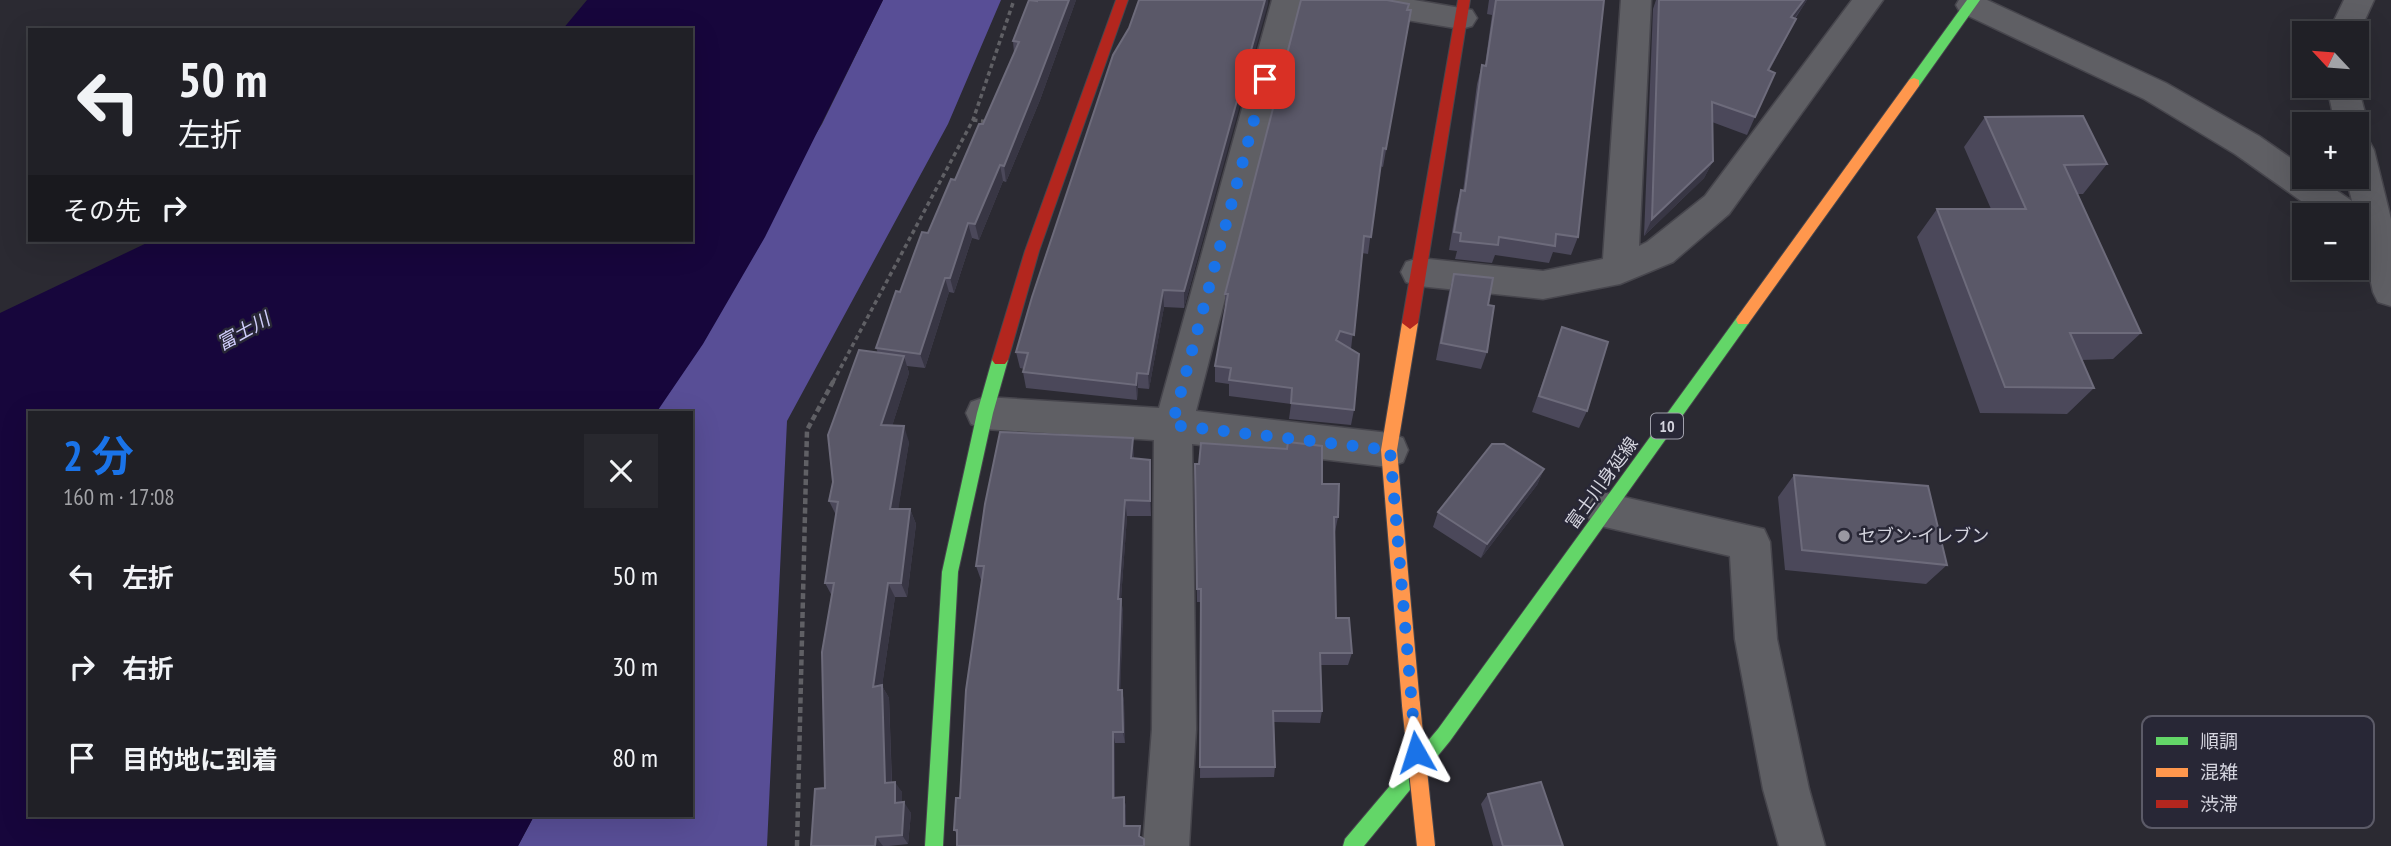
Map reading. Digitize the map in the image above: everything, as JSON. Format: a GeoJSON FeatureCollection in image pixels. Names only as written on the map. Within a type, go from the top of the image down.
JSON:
{"type":"FeatureCollection","features":[{"type":"Feature","properties":{"kind":"street"},"geometry":{"type":"LineString","coordinates":[[934,846],[950,572],[985,413],[1032,251],[1122,0]]}},
{"type":"Feature","properties":{"kind":"street"},"geometry":{"type":"LineString","coordinates":[[1166,846],[1174,729],[1172,425],[1287,0]]}},
{"type":"Feature","properties":{"kind":"street"},"geometry":{"type":"LineString","coordinates":[[1346,0],[1463,9],[1390,450],[1411,705],[1426,846]]}},
{"type":"Feature","properties":{"kind":"street"},"geometry":{"type":"LineString","coordinates":[[1620,270],[1636,0]]}},
{"type":"Feature","properties":{"kind":"street"},"geometry":{"type":"LineString","coordinates":[[1419,272],[1543,285],[1620,270],[1660,252],[1717,205],[1868,0]]}},
{"type":"Feature","properties":{"kind":"street"},"geometry":{"type":"LineString","coordinates":[[2349,21],[2359,0]]}},
{"type":"Feature","properties":{"kind":"street"},"geometry":{"type":"LineString","coordinates":[[1973,2],[2155,91],[2247,145],[2329,203]]}},
{"type":"Feature","properties":{"kind":"street","name":"富士川身延線"},"geometry":{"type":"LineString","coordinates":[[1352,846],[1444,735],[1973,2]]}},
{"type":"Feature","properties":{"kind":"street"},"geometry":{"type":"LineString","coordinates":[[2369,235],[2391,292]]}},
{"type":"Feature","properties":{"kind":"street"},"geometry":{"type":"LineString","coordinates":[[985,413],[1172,425],[1390,450]]}},
{"type":"Feature","properties":{"kind":"street"},"geometry":{"type":"LineString","coordinates":[[1606,510],[1750,542],[1756,639],[1786,789],[1802,846]]}},
{"type":"Feature","properties":{"kind":"path"},"geometry":{"type":"LineString","coordinates":[[797,846],[807,430],[973,120],[1014,0]]}},
{"type":"Feature","properties":{"kind":"path"},"geometry":{"type":"LineString","coordinates":[[973,120],[998,123]]}},
{"type":"Feature","properties":{"kind":"shaded area"},"geometry":{"type":"Polygon","coordinates":[[[883,0],[1001,0],[948,124],[787,421],[767,846],[518,846],[533,817],[693,817],[693,411],[648,411],[822,124],[883,0]]]}},
{"type":"Feature","properties":{"kind":"water","name":"富士川"},"geometry":{"type":"Polygon","coordinates":[[[587,0],[883,0],[765,237],[703,344],[657,411],[28,411],[28,817],[533,817],[518,846],[0,846],[0,313],[149,242],[693,242],[693,28],[564,28],[587,0]]]}},
{"type":"Feature","properties":{"kind":"building"},"geometry":{"type":"Polygon","coordinates":[[[1029,0],[1069,0],[1004,166],[1000,165],[975,224],[968,223],[950,278],[945,278],[920,354],[876,348],[896,291],[900,292],[922,232],[928,233],[951,179],[955,180],[979,124],[983,124],[1019,42],[1013,41],[1029,0]]]}},
{"type":"Feature","properties":{"kind":"building"},"geometry":{"type":"Polygon","coordinates":[[[1139,0],[1265,0],[1184,291],[1163,290],[1148,374],[1137,373],[1136,385],[1023,372],[1028,353],[1016,352],[1032,297],[1113,55],[1129,28],[1139,0]]]}},
{"type":"Feature","properties":{"kind":"building"},"geometry":{"type":"Polygon","coordinates":[[[1301,0],[1387,0],[1409,4],[1407,10],[1411,10],[1386,149],[1383,148],[1371,237],[1364,236],[1354,335],[1340,331],[1336,340],[1359,354],[1354,410],[1291,403],[1292,388],[1229,380],[1231,368],[1215,366],[1228,294],[1225,294],[1301,0]]]}},
{"type":"Feature","properties":{"kind":"building"},"geometry":{"type":"Polygon","coordinates":[[[1496,0],[1604,0],[1578,237],[1556,234],[1555,246],[1499,237],[1498,245],[1460,241],[1461,233],[1454,232],[1461,190],[1465,191],[1482,65],[1486,66],[1496,0]]]}},
{"type":"Feature","properties":{"kind":"building"},"geometry":{"type":"Polygon","coordinates":[[[1659,0],[1804,0],[1791,17],[1796,19],[1768,70],[1775,73],[1755,117],[1712,102],[1713,161],[1652,219],[1659,0]]]}},
{"type":"Feature","properties":{"kind":"building"},"geometry":{"type":"Polygon","coordinates":[[[2083,116],[2107,164],[2064,165],[2141,333],[2070,333],[2094,388],[2005,387],[1937,209],[2026,209],[1985,117],[2083,116]]]}},
{"type":"Feature","properties":{"kind":"building"},"geometry":{"type":"Polygon","coordinates":[[[1454,274],[1493,278],[1488,305],[1494,306],[1487,352],[1441,343],[1454,274]]]}},
{"type":"Feature","properties":{"kind":"building"},"geometry":{"type":"Polygon","coordinates":[[[1562,327],[1608,342],[1587,411],[1539,396],[1562,327]]]}},
{"type":"Feature","properties":{"kind":"building"},"geometry":{"type":"Polygon","coordinates":[[[859,350],[904,356],[881,425],[904,426],[890,509],[910,509],[901,583],[888,583],[873,687],[882,685],[885,783],[895,782],[895,803],[904,802],[902,835],[876,837],[875,846],[811,846],[815,789],[825,788],[822,652],[834,583],[825,583],[838,502],[829,501],[833,482],[828,435],[859,350]]]}},
{"type":"Feature","properties":{"kind":"building"},"geometry":{"type":"Polygon","coordinates":[[[1000,432],[1133,438],[1131,458],[1150,460],[1150,501],[1125,500],[1118,599],[1121,599],[1118,690],[1122,690],[1123,732],[1113,732],[1113,798],[1124,797],[1124,826],[1140,826],[1139,836],[1144,839],[1144,846],[957,846],[957,830],[954,830],[956,798],[960,798],[966,690],[984,566],[976,566],[1000,432]]]}},
{"type":"Feature","properties":{"kind":"building"},"geometry":{"type":"Polygon","coordinates":[[[1288,442],[1322,446],[1322,484],[1339,484],[1338,517],[1334,517],[1336,618],[1349,618],[1352,653],[1320,653],[1322,711],[1273,711],[1275,767],[1200,767],[1201,589],[1197,589],[1195,464],[1199,464],[1201,443],[1287,449],[1288,442]]]}},
{"type":"Feature","properties":{"kind":"building"},"geometry":{"type":"Polygon","coordinates":[[[1492,444],[1504,444],[1544,469],[1487,544],[1438,512],[1492,444]]]}},
{"type":"Feature","properties":{"kind":"building"},"geometry":{"type":"Polygon","coordinates":[[[1794,475],[1928,486],[1947,565],[1802,550],[1794,475]]]}},
{"type":"Feature","properties":{"kind":"building"},"geometry":{"type":"Polygon","coordinates":[[[1541,782],[1563,846],[1503,846],[1488,794],[1541,782]]]}},
{"type":"Feature","properties":{"kind":"traffic: fast"},"geometry":{"type":"LineString","coordinates":[[1914,83],[1974,0]]}},
{"type":"Feature","properties":{"kind":"traffic: fast"},"geometry":{"type":"LineString","coordinates":[[1352,846],[1444,735],[1743,320]]}},
{"type":"Feature","properties":{"kind":"traffic: fast"},"geometry":{"type":"LineString","coordinates":[[934,846],[950,572],[985,413],[1000,360]]}},
{"type":"Feature","properties":{"kind":"traffic: slow"},"geometry":{"type":"LineString","coordinates":[[1743,320],[1914,83]]}},
{"type":"Feature","properties":{"kind":"traffic: slow"},"geometry":{"type":"LineString","coordinates":[[1410,323],[1389,450],[1411,705]]}},
{"type":"Feature","properties":{"kind":"traffic: slow"},"geometry":{"type":"LineString","coordinates":[[1411,705],[1426,846]]}},
{"type":"Feature","properties":{"kind":"traffic: jam"},"geometry":{"type":"LineString","coordinates":[[1000,360],[1032,251],[1122,0]]}},
{"type":"Feature","properties":{"kind":"traffic: jam"},"geometry":{"type":"LineString","coordinates":[[1410,323],[1464,0]]}},
{"type":"Feature","properties":{"kind":"place","name":"セブン-イレブン"},"geometry":{"type":"Point","coordinates":[1844,536]}},
{"type":"Feature","properties":{"kind":"route"},"geometry":{"type":"LineString","coordinates":[[1265,79],[1172,425],[1390,450],[1416,752]]}}]}
